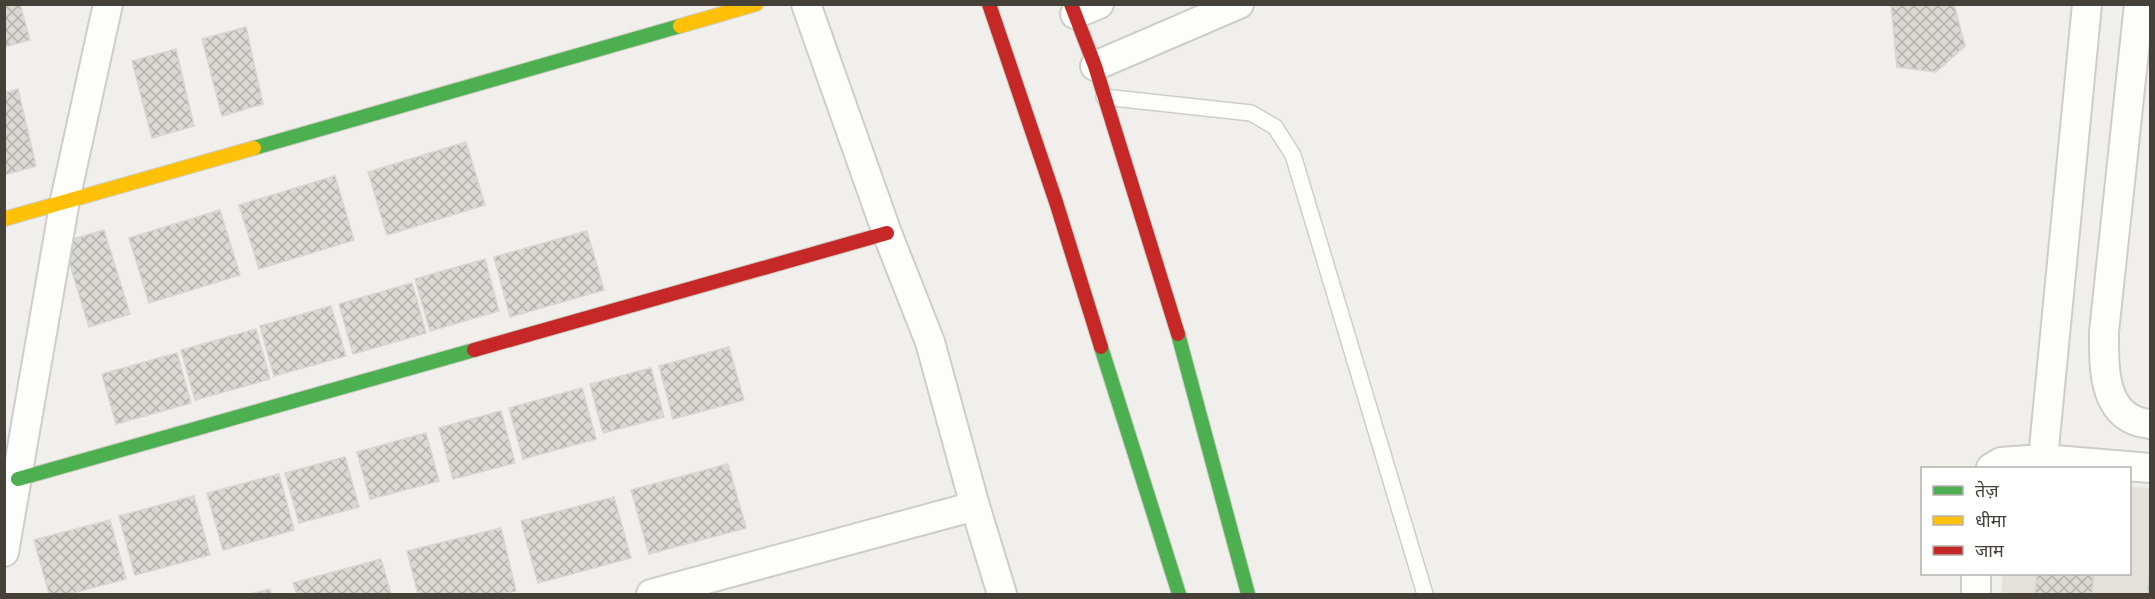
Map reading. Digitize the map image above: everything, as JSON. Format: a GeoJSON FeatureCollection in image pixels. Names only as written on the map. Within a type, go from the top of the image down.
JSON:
{"type":"FeatureCollection","features":[{"type":"Feature","properties":{"kind":"street"},"geometry":{"type":"LineString","coordinates":[[4,552],[65,200],[108,4]]}},
{"type":"Feature","properties":{"kind":"street"},"geometry":{"type":"LineString","coordinates":[[4,219],[756,4]]}},
{"type":"Feature","properties":{"kind":"street"},"geometry":{"type":"LineString","coordinates":[[806,4],[887,233],[930,342],[1001,594]]}},
{"type":"Feature","properties":{"kind":"street"},"geometry":{"type":"LineString","coordinates":[[989,4],[1056,202],[1179,594]]}},
{"type":"Feature","properties":{"kind":"street"},"geometry":{"type":"LineString","coordinates":[[1095,66],[1239,4]]}},
{"type":"Feature","properties":{"kind":"street"},"geometry":{"type":"LineString","coordinates":[[2043,459],[2087,4]]}},
{"type":"Feature","properties":{"kind":"street"},"geometry":{"type":"LineString","coordinates":[[2139,4],[2104,332],[2104,372],[2111,398],[2122,412],[2138,423],[2151,424]]}},
{"type":"Feature","properties":{"kind":"street"},"geometry":{"type":"LineString","coordinates":[[1081,8],[1104,97],[1180,341],[1248,594]]}},
{"type":"Feature","properties":{"kind":"street"},"geometry":{"type":"LineString","coordinates":[[18,479],[887,233]]}},
{"type":"Feature","properties":{"kind":"street"},"geometry":{"type":"LineString","coordinates":[[1992,467],[2001,462],[2043,459],[2151,468]]}},
{"type":"Feature","properties":{"kind":"street"},"geometry":{"type":"LineString","coordinates":[[651,594],[975,506]]}},
{"type":"Feature","properties":{"kind":"street"},"geometry":{"type":"LineString","coordinates":[[1976,575],[1976,594]]}},
{"type":"Feature","properties":{"kind":"lane"},"geometry":{"type":"LineString","coordinates":[[1104,97],[1251,113],[1275,127],[1293,155],[1425,594]]}},
{"type":"Feature","properties":{"kind":"shaded area"},"geometry":{"type":"Polygon","coordinates":[[[2131,487],[2150,488],[2150,594],[2001,594],[2003,575],[2131,575],[2131,487]]]}},
{"type":"Feature","properties":{"kind":"building"},"geometry":{"type":"Polygon","coordinates":[[[4,4],[20,4],[30,40],[4,47],[4,4]]]}},
{"type":"Feature","properties":{"kind":"building"},"geometry":{"type":"Polygon","coordinates":[[[1891,4],[1954,4],[1965,46],[1936,72],[1897,67],[1891,4]]]}},
{"type":"Feature","properties":{"kind":"building"},"geometry":{"type":"Polygon","coordinates":[[[246,27],[263,104],[222,116],[202,39],[246,27]]]}},
{"type":"Feature","properties":{"kind":"building"},"geometry":{"type":"Polygon","coordinates":[[[176,49],[194,126],[152,138],[132,61],[176,49]]]}},
{"type":"Feature","properties":{"kind":"building"},"geometry":{"type":"Polygon","coordinates":[[[18,89],[36,166],[4,175],[4,93],[18,89]]]}},
{"type":"Feature","properties":{"kind":"building"},"geometry":{"type":"Polygon","coordinates":[[[466,142],[485,205],[387,235],[368,172],[466,142]]]}},
{"type":"Feature","properties":{"kind":"building"},"geometry":{"type":"Polygon","coordinates":[[[335,176],[354,240],[259,269],[239,205],[335,176]]]}},
{"type":"Feature","properties":{"kind":"building"},"geometry":{"type":"Polygon","coordinates":[[[220,210],[240,275],[149,303],[129,238],[220,210]]]}},
{"type":"Feature","properties":{"kind":"building"},"geometry":{"type":"Polygon","coordinates":[[[104,230],[130,314],[89,327],[63,242],[104,230]]]}},
{"type":"Feature","properties":{"kind":"building"},"geometry":{"type":"Polygon","coordinates":[[[587,231],[604,290],[510,317],[494,257],[587,231]]]}},
{"type":"Feature","properties":{"kind":"building"},"geometry":{"type":"Polygon","coordinates":[[[485,259],[499,311],[430,331],[415,279],[485,259]]]}},
{"type":"Feature","properties":{"kind":"building"},"geometry":{"type":"Polygon","coordinates":[[[412,283],[426,333],[353,354],[339,304],[412,283]]]}},
{"type":"Feature","properties":{"kind":"building"},"geometry":{"type":"Polygon","coordinates":[[[331,306],[346,356],[274,376],[260,326],[331,306]]]}},
{"type":"Feature","properties":{"kind":"building"},"geometry":{"type":"Polygon","coordinates":[[[256,329],[270,379],[195,400],[181,350],[256,329]]]}},
{"type":"Feature","properties":{"kind":"building"},"geometry":{"type":"Polygon","coordinates":[[[729,347],[744,400],[673,419],[659,366],[729,347]]]}},
{"type":"Feature","properties":{"kind":"building"},"geometry":{"type":"Polygon","coordinates":[[[177,353],[191,403],[116,424],[102,374],[177,353]]]}},
{"type":"Feature","properties":{"kind":"building"},"geometry":{"type":"Polygon","coordinates":[[[651,368],[664,417],[603,433],[590,384],[651,368]]]}},
{"type":"Feature","properties":{"kind":"building"},"geometry":{"type":"Polygon","coordinates":[[[582,388],[596,439],[523,459],[509,408],[582,388]]]}},
{"type":"Feature","properties":{"kind":"building"},"geometry":{"type":"Polygon","coordinates":[[[501,411],[515,463],[453,479],[439,428],[501,411]]]}},
{"type":"Feature","properties":{"kind":"building"},"geometry":{"type":"Polygon","coordinates":[[[426,433],[439,481],[370,499],[357,452],[426,433]]]}},
{"type":"Feature","properties":{"kind":"building"},"geometry":{"type":"Polygon","coordinates":[[[345,457],[359,507],[299,523],[285,473],[345,457]]]}},
{"type":"Feature","properties":{"kind":"building"},"geometry":{"type":"Polygon","coordinates":[[[728,464],[746,528],[649,554],[631,490],[728,464]]]}},
{"type":"Feature","properties":{"kind":"building"},"geometry":{"type":"Polygon","coordinates":[[[279,474],[294,530],[223,550],[207,493],[279,474]]]}},
{"type":"Feature","properties":{"kind":"building"},"geometry":{"type":"Polygon","coordinates":[[[194,496],[210,555],[135,575],[119,516],[194,496]]]}},
{"type":"Feature","properties":{"kind":"building"},"geometry":{"type":"Polygon","coordinates":[[[614,497],[631,558],[538,583],[521,521],[614,497]]]}},
{"type":"Feature","properties":{"kind":"building"},"geometry":{"type":"Polygon","coordinates":[[[110,520],[126,579],[69,594],[49,594],[34,540],[110,520]]]}},
{"type":"Feature","properties":{"kind":"building"},"geometry":{"type":"Polygon","coordinates":[[[501,528],[516,591],[500,594],[418,594],[407,551],[501,528]]]}},
{"type":"Feature","properties":{"kind":"building"},"geometry":{"type":"Polygon","coordinates":[[[381,559],[391,594],[297,594],[293,583],[381,559]]]}},
{"type":"Feature","properties":{"kind":"building"},"geometry":{"type":"Polygon","coordinates":[[[2150,561],[2150,594],[2147,594],[2150,561]]]}},
{"type":"Feature","properties":{"kind":"building"},"geometry":{"type":"Polygon","coordinates":[[[2037,575],[2094,575],[2092,594],[2035,594],[2037,575]]]}},
{"type":"Feature","properties":{"kind":"building"},"geometry":{"type":"Polygon","coordinates":[[[270,589],[271,594],[250,594],[270,589]]]}},
{"type":"Feature","properties":{"kind":"traffic: fast"},"geometry":{"type":"LineString","coordinates":[[254,148],[680,26]]}},
{"type":"Feature","properties":{"kind":"traffic: fast"},"geometry":{"type":"LineString","coordinates":[[1178,334],[1248,594]]}},
{"type":"Feature","properties":{"kind":"traffic: fast"},"geometry":{"type":"LineString","coordinates":[[1101,347],[1179,594]]}},
{"type":"Feature","properties":{"kind":"traffic: fast"},"geometry":{"type":"LineString","coordinates":[[18,479],[474,350]]}},
{"type":"Feature","properties":{"kind":"traffic: slow"},"geometry":{"type":"LineString","coordinates":[[680,26],[756,4]]}},
{"type":"Feature","properties":{"kind":"traffic: slow"},"geometry":{"type":"LineString","coordinates":[[4,219],[254,148]]}},
{"type":"Feature","properties":{"kind":"traffic: jam"},"geometry":{"type":"LineString","coordinates":[[989,4],[1056,202],[1101,347]]}},
{"type":"Feature","properties":{"kind":"traffic: jam"},"geometry":{"type":"LineString","coordinates":[[1071,4],[1095,66],[1178,334]]}},
{"type":"Feature","properties":{"kind":"traffic: jam"},"geometry":{"type":"LineString","coordinates":[[474,350],[887,233]]}}]}
